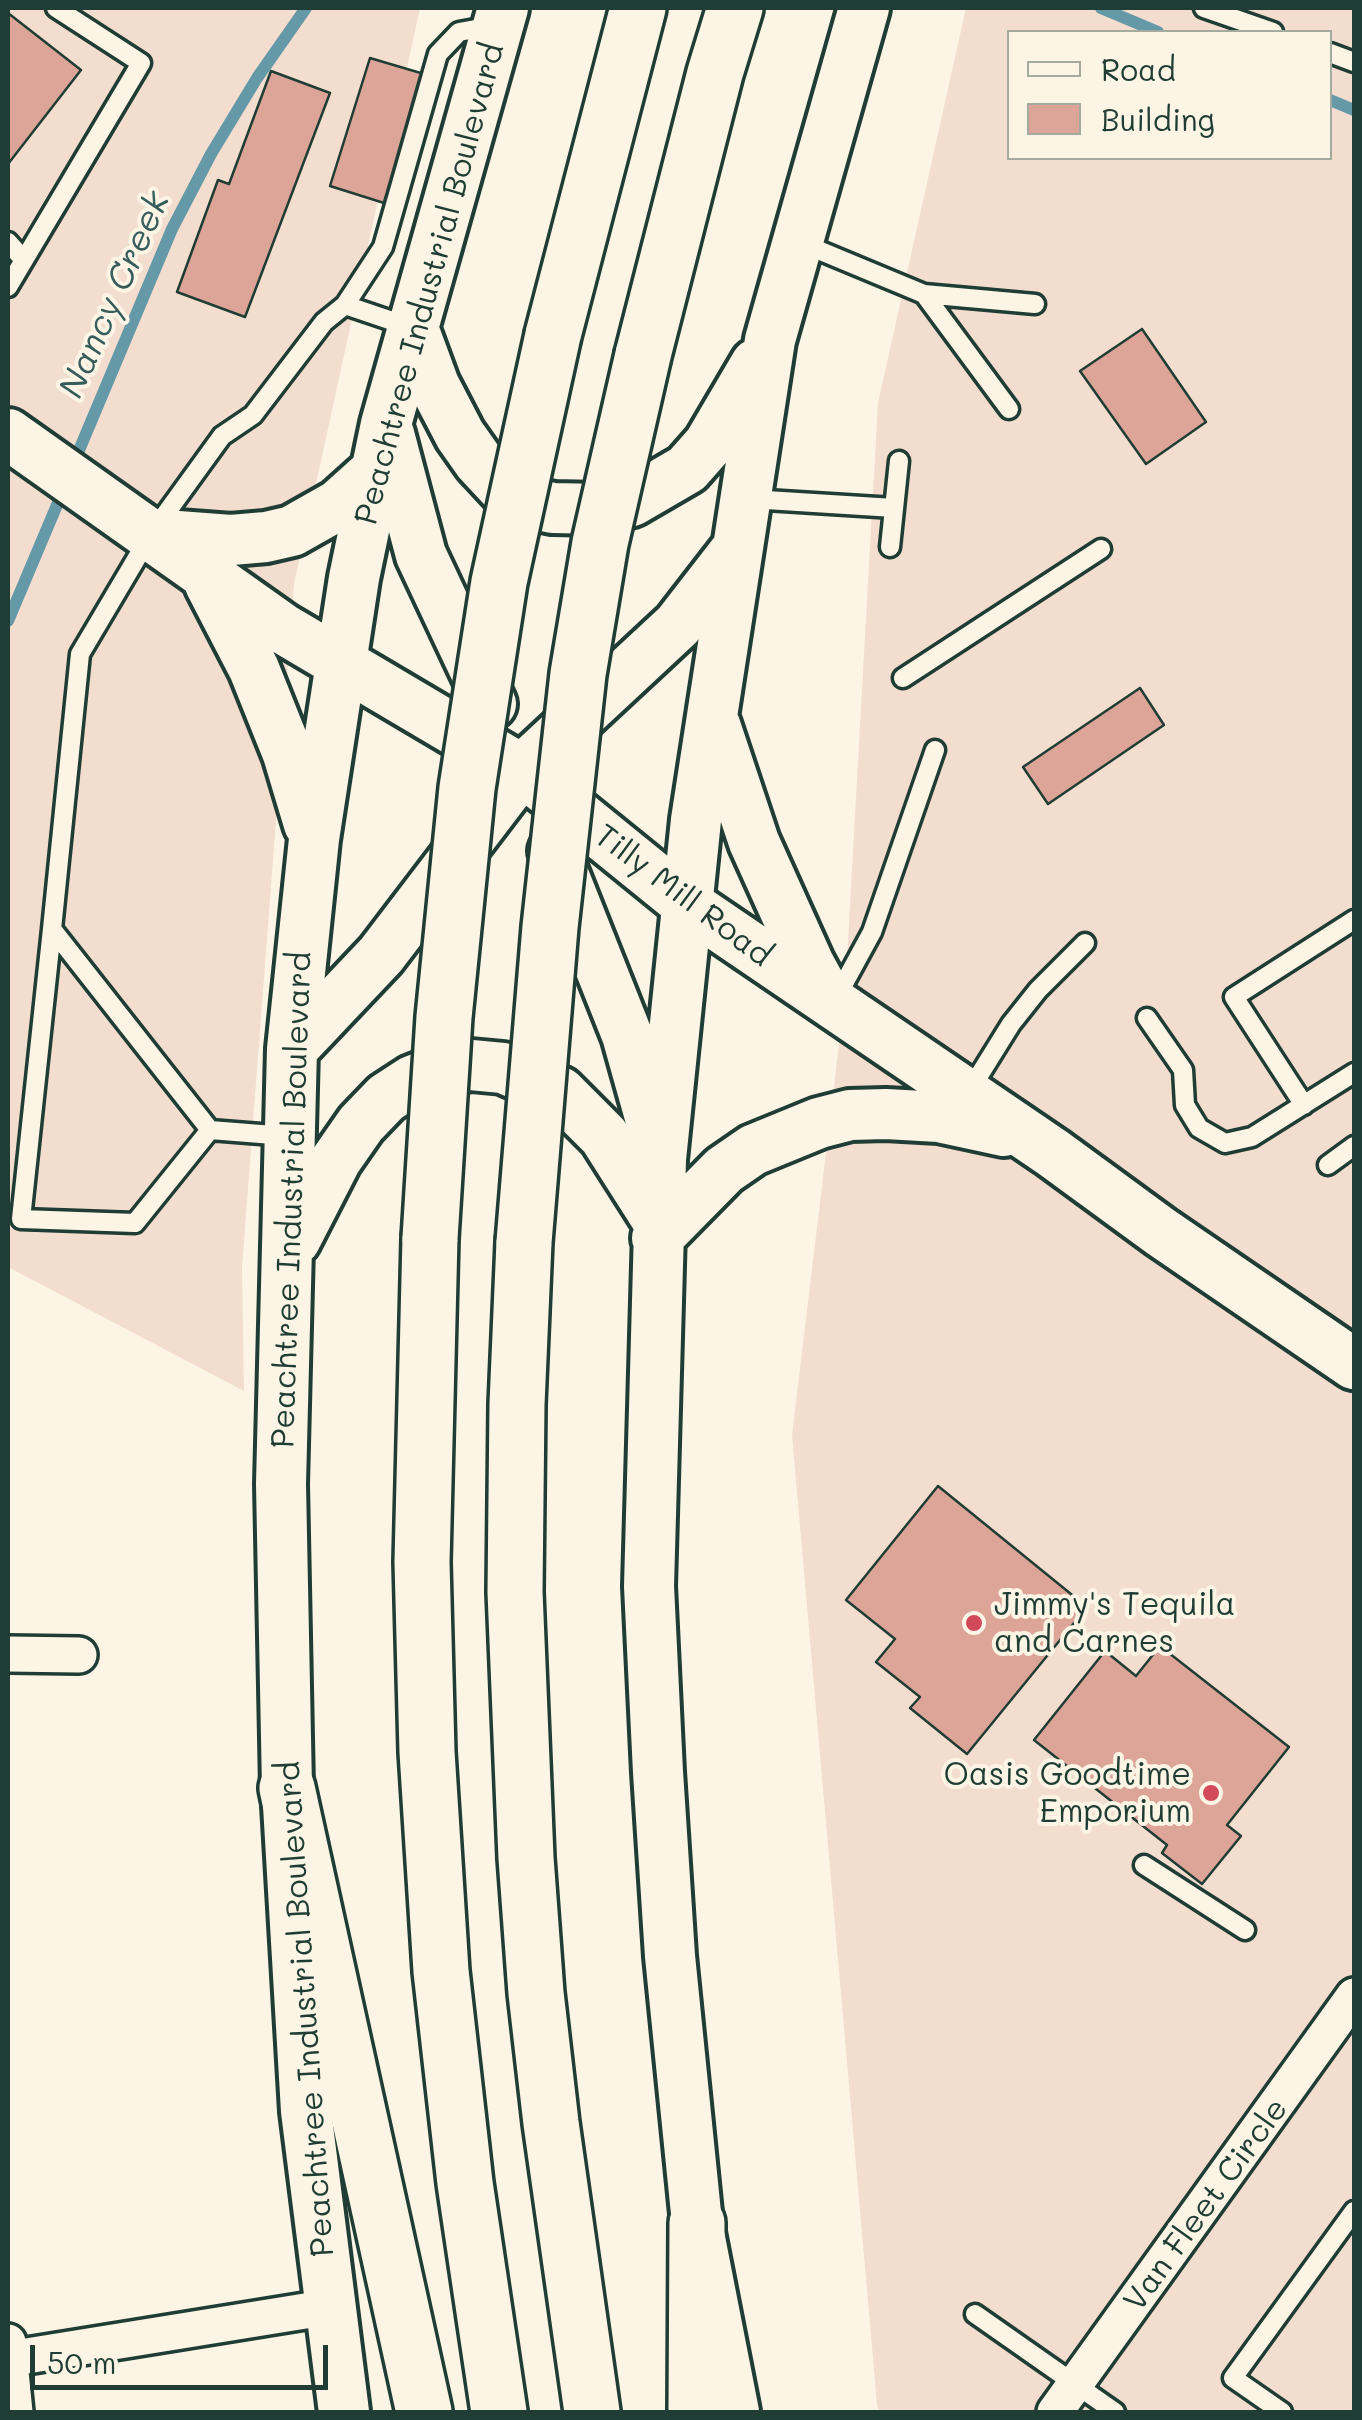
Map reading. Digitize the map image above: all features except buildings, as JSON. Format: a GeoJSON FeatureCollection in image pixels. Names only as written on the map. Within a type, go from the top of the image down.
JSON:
{"type":"FeatureCollection","features":[{"type":"Feature","properties":{"kind":"highway"},"geometry":{"type":"LineString","coordinates":[[500,2412],[465,2183],[441,1971],[427,1752],[422,1562],[430,1238],[444,1016],[467,788],[499,582],[553,335],[638,8]]}},
{"type":"Feature","properties":{"kind":"highway"},"geometry":{"type":"LineString","coordinates":[[592,2412],[550,2123],[526,1858],[515,1592],[524,1242],[550,927],[578,674],[600,544],[643,355],[714,74],[735,8]]}},
{"type":"Feature","properties":{"kind":"highway"},"geometry":{"type":"LineString","coordinates":[[288,1788],[424,2412]]}},
{"type":"Feature","properties":{"kind":"highway"},"geometry":{"type":"LineString","coordinates":[[696,2412],[697,2224]]}},
{"type":"Feature","properties":{"kind":"main road"},"geometry":{"type":"LineString","coordinates":[[734,2412],[697,2224],[670,1956],[649,1586],[660,1159],[711,714],[770,340],[864,8]]}},
{"type":"Feature","properties":{"kind":"main road","name":"Peachtree Industrial Boulevard"},"geometry":{"type":"LineString","coordinates":[[344,2412],[306,2111],[288,1788],[281,1484],[292,1049],[314,838],[340,662],[382,447],[500,16]]}},
{"type":"Feature","properties":{"kind":"main road"},"geometry":{"type":"LineString","coordinates":[[413,328],[434,386],[478,462],[505,490],[529,502],[575,509],[600,509],[632,501],[687,469],[709,444],[770,340]]}},
{"type":"Feature","properties":{"kind":"main road","name":"Tilly Mill Road"},"geometry":{"type":"LineString","coordinates":[[13,439],[282,628],[522,770],[687,904],[1054,1153],[1354,1364]]}},
{"type":"Feature","properties":{"kind":"main road"},"geometry":{"type":"LineString","coordinates":[[132,522],[230,540],[292,531],[338,506],[382,447]]}},
{"type":"Feature","properties":{"kind":"main road"},"geometry":{"type":"LineString","coordinates":[[382,447],[422,555],[522,770],[627,1035],[660,1159]]}},
{"type":"Feature","properties":{"kind":"main road"},"geometry":{"type":"LineString","coordinates":[[292,1049],[381,954],[522,770],[678,624],[737,548]]}},
{"type":"Feature","properties":{"kind":"main road"},"geometry":{"type":"LineString","coordinates":[[202,572],[222,602],[254,669],[288,754],[314,838]]}},
{"type":"Feature","properties":{"kind":"main road"},"geometry":{"type":"LineString","coordinates":[[711,714],[754,842],[809,964],[832,1005]]}},
{"type":"Feature","properties":{"kind":"main road"},"geometry":{"type":"LineString","coordinates":[[288,1255],[336,1160],[360,1124],[386,1098],[412,1081],[437,1070],[471,1064],[503,1068],[560,1092],[604,1136],[658,1230]]}},
{"type":"Feature","properties":{"kind":"main road"},"geometry":{"type":"LineString","coordinates":[[658,1230],[724,1170],[753,1150],[850,1115],[939,1118],[1003,1131],[1054,1153]]}},
{"type":"Feature","properties":{"kind":"street"},"geometry":{"type":"LineString","coordinates":[[8,1654],[79,1655]]}},
{"type":"Feature","properties":{"kind":"street","name":"Van Fleet Circle"},"geometry":{"type":"LineString","coordinates":[[1065,2399],[1354,1996]]}},
{"type":"Feature","properties":{"kind":"street"},"geometry":{"type":"LineString","coordinates":[[14,2412],[8,2353],[330,2307]]}},
{"type":"Feature","properties":{"kind":"lane"},"geometry":{"type":"LineString","coordinates":[[8,287],[141,63],[56,8]]}},
{"type":"Feature","properties":{"kind":"lane"},"geometry":{"type":"LineString","coordinates":[[1204,8],[1267,30]]}},
{"type":"Feature","properties":{"kind":"lane"},"geometry":{"type":"LineString","coordinates":[[210,1130],[135,1223],[21,1219],[80,654],[132,522],[222,436],[253,415],[324,322],[345,305],[383,247],[438,54],[460,32],[500,16]]}},
{"type":"Feature","properties":{"kind":"lane"},"geometry":{"type":"LineString","coordinates":[[8,242],[23,259]]}},
{"type":"Feature","properties":{"kind":"lane"},"geometry":{"type":"LineString","coordinates":[[798,242],[924,294],[1035,304]]}},
{"type":"Feature","properties":{"kind":"lane"},"geometry":{"type":"LineString","coordinates":[[924,294],[1009,409]]}},
{"type":"Feature","properties":{"kind":"lane"},"geometry":{"type":"LineString","coordinates":[[345,305],[413,328]]}},
{"type":"Feature","properties":{"kind":"lane"},"geometry":{"type":"LineString","coordinates":[[890,547],[899,461]]}},
{"type":"Feature","properties":{"kind":"lane"},"geometry":{"type":"LineString","coordinates":[[745,499],[894,508]]}},
{"type":"Feature","properties":{"kind":"lane"},"geometry":{"type":"LineString","coordinates":[[903,678],[1101,548]]}},
{"type":"Feature","properties":{"kind":"lane"},"geometry":{"type":"LineString","coordinates":[[832,1005],[872,932],[935,750]]}},
{"type":"Feature","properties":{"kind":"lane"},"geometry":{"type":"LineString","coordinates":[[1304,1105],[1234,997],[1354,920]]}},
{"type":"Feature","properties":{"kind":"lane"},"geometry":{"type":"LineString","coordinates":[[52,930],[210,1130],[292,1136]]}},
{"type":"Feature","properties":{"kind":"lane"},"geometry":{"type":"LineString","coordinates":[[967,1095],[1011,1024],[1085,943]]}},
{"type":"Feature","properties":{"kind":"lane"},"geometry":{"type":"LineString","coordinates":[[1147,1018],[1183,1070],[1185,1105],[1199,1128],[1225,1143],[1252,1137],[1354,1073]]}},
{"type":"Feature","properties":{"kind":"lane"},"geometry":{"type":"LineString","coordinates":[[1328,1165],[1354,1146]]}},
{"type":"Feature","properties":{"kind":"lane"},"geometry":{"type":"LineString","coordinates":[[1144,1866],[1245,1930]]}},
{"type":"Feature","properties":{"kind":"lane"},"geometry":{"type":"LineString","coordinates":[[1282,2412],[1233,2378],[1354,2211]]}},
{"type":"Feature","properties":{"kind":"lane"},"geometry":{"type":"LineString","coordinates":[[975,2314],[1065,2399],[1115,2412]]}},
{"type":"Feature","properties":{"kind":"shaded area"},"geometry":{"type":"Polygon","coordinates":[[[8,8],[420,8],[294,584],[242,1267],[244,1391],[8,1267],[8,8]]]}},
{"type":"Feature","properties":{"kind":"shaded area"},"geometry":{"type":"Polygon","coordinates":[[[966,8],[1354,8],[1354,2412],[879,2412],[792,1435],[845,995],[878,403],[966,8]]]}},
{"type":"Feature","properties":{"kind":"waterway","name":"Nancy Creek"},"geometry":{"type":"LineString","coordinates":[[72,467],[172,229],[257,78],[306,8]]}},
{"type":"Feature","properties":{"kind":"waterway"},"geometry":{"type":"LineString","coordinates":[[1101,8],[1153,30]]}},
{"type":"Feature","properties":{"kind":"waterway"},"geometry":{"type":"LineString","coordinates":[[1332,101],[1354,110]]}},
{"type":"Feature","properties":{"kind":"waterway","name":"Nancy Creek"},"geometry":{"type":"LineString","coordinates":[[8,621],[65,486]]}},
{"type":"Feature","properties":{"kind":"place","name":"Jimmy's Tequila and Carnes"},"geometry":{"type":"Point","coordinates":[974,1623]}},
{"type":"Feature","properties":{"kind":"place","name":"Oasis Goodtime Emporium"},"geometry":{"type":"Point","coordinates":[1211,1793]}}]}
